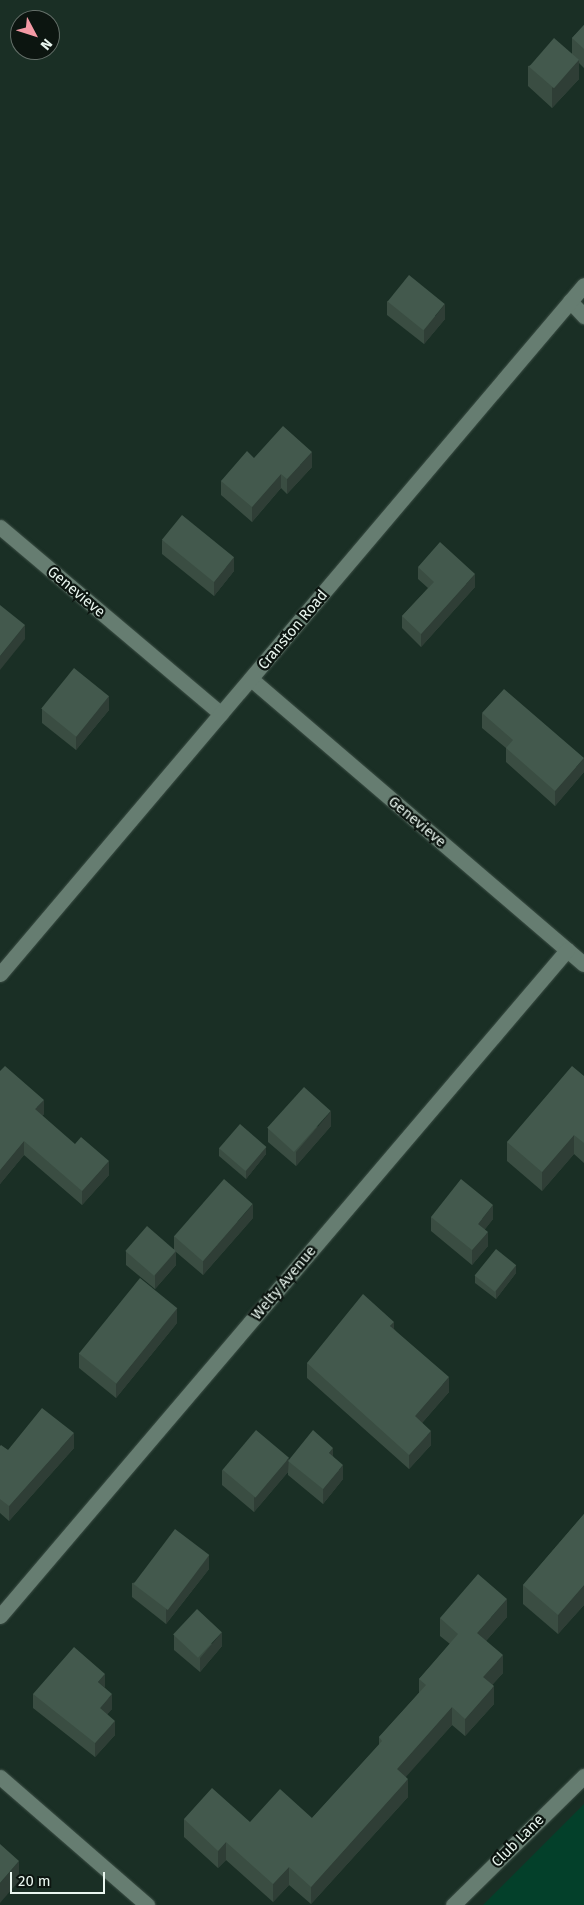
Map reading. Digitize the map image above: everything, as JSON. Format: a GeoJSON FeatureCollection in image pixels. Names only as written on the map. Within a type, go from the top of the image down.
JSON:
{"type":"FeatureCollection","features":[{"type":"Feature","properties":{"kind":"street","name":"Cranston Road"},"geometry":{"type":"LineString","coordinates":[[0,974],[584,285]]}},
{"type":"Feature","properties":{"kind":"street"},"geometry":{"type":"LineString","coordinates":[[570,300],[584,316]]}},
{"type":"Feature","properties":{"kind":"street","name":"Genevieve"},"geometry":{"type":"LineString","coordinates":[[0,527],[221,714]]}},
{"type":"Feature","properties":{"kind":"street","name":"Genevieve"},"geometry":{"type":"LineString","coordinates":[[251,679],[584,964]]}},
{"type":"Feature","properties":{"kind":"street","name":"Welty Avenue"},"geometry":{"type":"LineString","coordinates":[[0,1616],[567,950]]}},
{"type":"Feature","properties":{"kind":"street"},"geometry":{"type":"LineString","coordinates":[[0,1776],[147,1905]]}},
{"type":"Feature","properties":{"kind":"street","name":"Club Lane"},"geometry":{"type":"LineString","coordinates":[[453,1905],[584,1776]]}},
{"type":"Feature","properties":{"kind":"green space"},"geometry":{"type":"Polygon","coordinates":[[[584,1804],[584,1905],[483,1905],[584,1804]]]}},
{"type":"Feature","properties":{"kind":"building"},"geometry":{"type":"Polygon","coordinates":[[[584,25],[584,49],[572,38],[584,25]]]}},
{"type":"Feature","properties":{"kind":"building"},"geometry":{"type":"Polygon","coordinates":[[[554,38],[579,60],[554,88],[529,67],[554,38]]]}},
{"type":"Feature","properties":{"kind":"building"},"geometry":{"type":"Polygon","coordinates":[[[409,275],[445,304],[423,330],[388,301],[409,275]]]}},
{"type":"Feature","properties":{"kind":"building"},"geometry":{"type":"Polygon","coordinates":[[[283,426],[312,452],[287,479],[281,474],[252,507],[221,481],[247,451],[254,458],[283,426]]]}},
{"type":"Feature","properties":{"kind":"building"},"geometry":{"type":"Polygon","coordinates":[[[182,515],[234,557],[214,582],[162,540],[182,515]]]}},
{"type":"Feature","properties":{"kind":"building"},"geometry":{"type":"Polygon","coordinates":[[[440,542],[475,574],[421,634],[402,616],[434,582],[418,567],[440,542]]]}},
{"type":"Feature","properties":{"kind":"building"},"geometry":{"type":"Polygon","coordinates":[[[0,605],[25,625],[0,656],[0,605]]]}},
{"type":"Feature","properties":{"kind":"building"},"geometry":{"type":"Polygon","coordinates":[[[74,668],[109,696],[76,737],[41,708],[74,668]]]}},
{"type":"Feature","properties":{"kind":"building"},"geometry":{"type":"Polygon","coordinates":[[[504,689],[584,758],[555,791],[506,748],[513,740],[482,713],[504,689]]]}},
{"type":"Feature","properties":{"kind":"building"},"geometry":{"type":"Polygon","coordinates":[[[5,1066],[44,1100],[35,1109],[75,1144],[81,1137],[109,1161],[82,1191],[24,1141],[0,1170],[0,1071],[5,1066]]]}},
{"type":"Feature","properties":{"kind":"building"},"geometry":{"type":"Polygon","coordinates":[[[572,1066],[584,1076],[584,1143],[574,1135],[542,1172],[507,1142],[572,1066]]]}},
{"type":"Feature","properties":{"kind":"building"},"geometry":{"type":"Polygon","coordinates":[[[304,1087],[331,1111],[294,1152],[267,1128],[304,1087]]]}},
{"type":"Feature","properties":{"kind":"building"},"geometry":{"type":"Polygon","coordinates":[[[240,1124],[266,1147],[245,1171],[219,1148],[240,1124]]]}},
{"type":"Feature","properties":{"kind":"building"},"geometry":{"type":"Polygon","coordinates":[[[224,1179],[253,1204],[203,1261],[174,1236],[224,1179]]]}},
{"type":"Feature","properties":{"kind":"building"},"geometry":{"type":"Polygon","coordinates":[[[461,1179],[493,1205],[478,1224],[488,1232],[472,1250],[431,1217],[461,1179]]]}},
{"type":"Feature","properties":{"kind":"building"},"geometry":{"type":"Polygon","coordinates":[[[147,1226],[176,1251],[154,1276],[125,1251],[147,1226]]]}},
{"type":"Feature","properties":{"kind":"building"},"geometry":{"type":"Polygon","coordinates":[[[496,1249],[516,1265],[495,1292],[475,1275],[496,1249]]]}},
{"type":"Feature","properties":{"kind":"building"},"geometry":{"type":"Polygon","coordinates":[[[140,1278],[177,1308],[116,1384],[79,1353],[140,1278]]]}},
{"type":"Feature","properties":{"kind":"building"},"geometry":{"type":"Polygon","coordinates":[[[363,1294],[394,1322],[390,1326],[449,1377],[415,1416],[431,1431],[409,1455],[307,1363],[363,1294]]]}},
{"type":"Feature","properties":{"kind":"building"},"geometry":{"type":"Polygon","coordinates":[[[42,1408],[74,1433],[9,1506],[0,1499],[0,1446],[8,1450],[42,1408]]]}},
{"type":"Feature","properties":{"kind":"building"},"geometry":{"type":"Polygon","coordinates":[[[256,1430],[289,1458],[256,1497],[223,1470],[256,1430]]]}},
{"type":"Feature","properties":{"kind":"building"},"geometry":{"type":"Polygon","coordinates":[[[313,1430],[333,1448],[329,1453],[343,1465],[323,1489],[288,1461],[313,1430]]]}},
{"type":"Feature","properties":{"kind":"building"},"geometry":{"type":"Polygon","coordinates":[[[584,1514],[584,1585],[558,1615],[523,1585],[584,1514]]]}},
{"type":"Feature","properties":{"kind":"building"},"geometry":{"type":"Polygon","coordinates":[[[175,1529],[209,1555],[168,1610],[133,1584],[175,1529]]]}},
{"type":"Feature","properties":{"kind":"building"},"geometry":{"type":"Polygon","coordinates":[[[478,1574],[507,1599],[477,1633],[503,1655],[483,1677],[494,1686],[465,1719],[452,1707],[397,1769],[408,1779],[311,1887],[289,1867],[273,1884],[226,1842],[218,1851],[184,1819],[212,1788],[250,1822],[280,1789],[312,1818],[382,1741],[379,1737],[426,1685],[419,1679],[458,1634],[440,1618],[478,1574]]]}},
{"type":"Feature","properties":{"kind":"building"},"geometry":{"type":"Polygon","coordinates":[[[197,1609],[222,1632],[198,1658],[173,1635],[197,1609]]]}},
{"type":"Feature","properties":{"kind":"building"},"geometry":{"type":"Polygon","coordinates":[[[74,1647],[105,1674],[98,1682],[112,1694],[100,1708],[115,1721],[95,1743],[33,1694],[74,1647]]]}},
{"type":"Feature","properties":{"kind":"building"},"geometry":{"type":"Polygon","coordinates":[[[0,1844],[19,1861],[0,1883],[0,1844]]]}}]}
